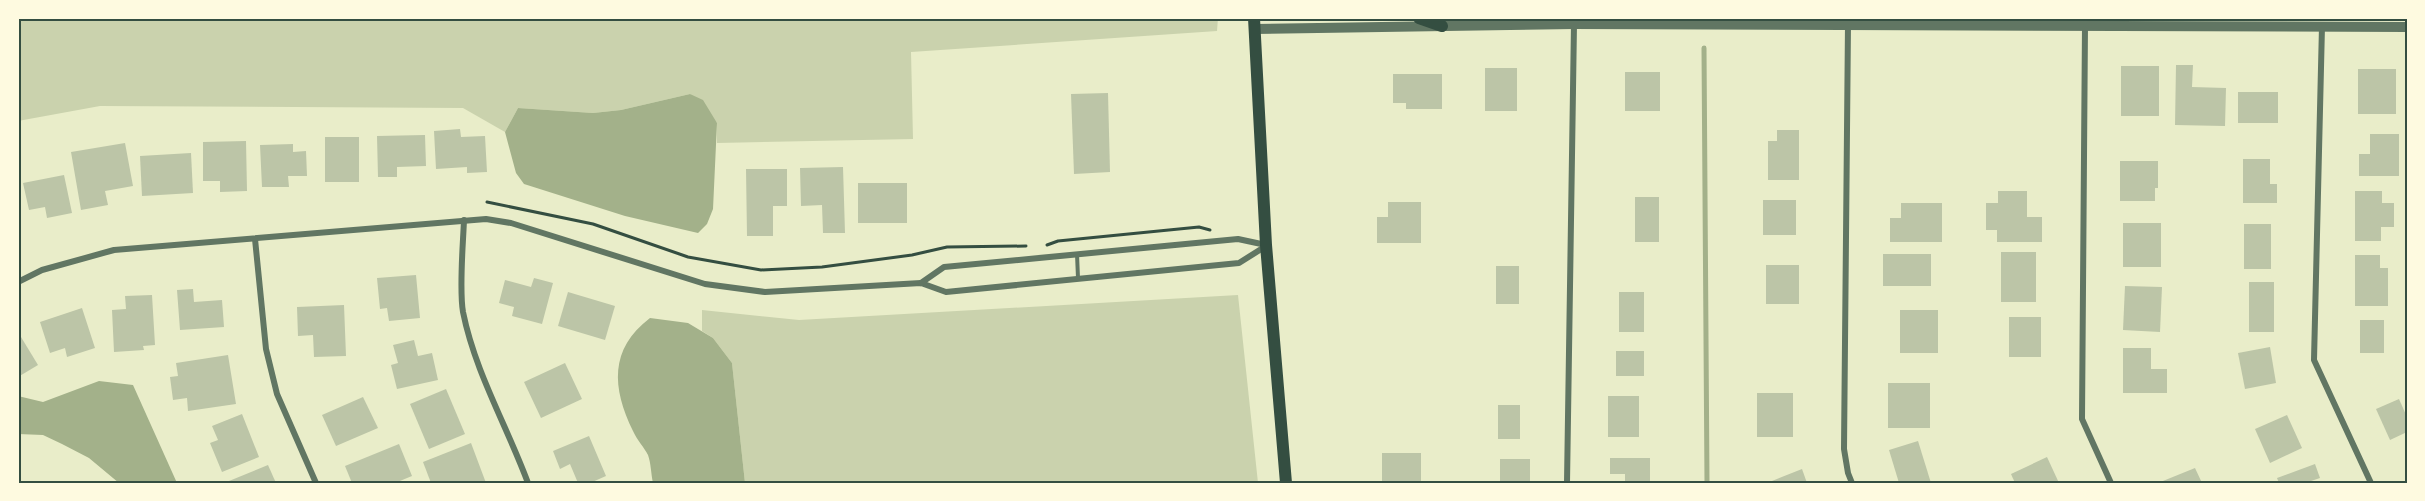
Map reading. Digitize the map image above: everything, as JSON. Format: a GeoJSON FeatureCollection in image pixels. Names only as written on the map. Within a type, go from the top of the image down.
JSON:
{"type":"FeatureCollection","features":[{"type":"Feature","properties":{"kind":"main road"},"geometry":{"type":"LineString","coordinates":[[1419,18],[1442,26]]}},
{"type":"Feature","properties":{"kind":"main road"},"geometry":{"type":"LineString","coordinates":[[1255,22],[1266,246],[1286,483]]}},
{"type":"Feature","properties":{"kind":"street"},"geometry":{"type":"LineString","coordinates":[[1255,22],[1442,26],[1848,24],[2407,27]]}},
{"type":"Feature","properties":{"kind":"street"},"geometry":{"type":"LineString","coordinates":[[1567,483],[1574,24]]}},
{"type":"Feature","properties":{"kind":"street"},"geometry":{"type":"LineString","coordinates":[[1848,24],[1844,450],[1852,483]]}},
{"type":"Feature","properties":{"kind":"street"},"geometry":{"type":"LineString","coordinates":[[2085,26],[2082,419],[2111,483]]}},
{"type":"Feature","properties":{"kind":"street"},"geometry":{"type":"LineString","coordinates":[[2322,26],[2314,360],[2371,483]]}},
{"type":"Feature","properties":{"kind":"street"},"geometry":{"type":"LineString","coordinates":[[18,282],[42,270],[114,250],[486,219],[511,224],[705,284],[765,292],[921,283],[946,292],[1239,263],[1266,246]]}},
{"type":"Feature","properties":{"kind":"street"},"geometry":{"type":"LineString","coordinates":[[464,220],[462,309],[475,356],[513,442],[528,483]]}},
{"type":"Feature","properties":{"kind":"street"},"geometry":{"type":"LineString","coordinates":[[255,239],[266,349],[277,394],[316,483]]}},
{"type":"Feature","properties":{"kind":"street"},"geometry":{"type":"LineString","coordinates":[[921,283],[944,267],[1238,239],[1266,246]]}},
{"type":"Feature","properties":{"kind":"lane"},"geometry":{"type":"LineString","coordinates":[[1077,254],[1078,279]]}},
{"type":"Feature","properties":{"kind":"path"},"geometry":{"type":"LineString","coordinates":[[487,202],[593,224],[688,258],[761,270],[833,266],[912,255],[947,247],[1031,247]]}},
{"type":"Feature","properties":{"kind":"path"},"geometry":{"type":"LineString","coordinates":[[1039,248],[1058,241],[1188,228],[1199,227],[1217,231]]}},
{"type":"Feature","properties":{"kind":"shaded area"},"geometry":{"type":"Polygon","coordinates":[[[18,18],[1218,18],[1217,31],[911,52],[913,139],[717,143],[717,123],[690,94],[621,110],[593,113],[518,108],[505,132],[463,108],[100,106],[18,121],[18,18]]]}},
{"type":"Feature","properties":{"kind":"shaded area"},"geometry":{"type":"Polygon","coordinates":[[[690,94],[703,100],[717,123],[713,209],[707,224],[698,233],[625,216],[524,184],[516,173],[505,132],[518,108],[593,113],[621,110],[690,94]]]}},
{"type":"Feature","properties":{"kind":"shaded area"},"geometry":{"type":"Polygon","coordinates":[[[1238,295],[1258,483],[745,483],[732,363],[713,338],[702,331],[702,310],[799,320],[1238,295]]]}},
{"type":"Feature","properties":{"kind":"shaded area"},"geometry":{"type":"Polygon","coordinates":[[[650,318],[688,323],[713,338],[732,363],[745,483],[653,483],[648,455],[626,415],[618,385],[621,356],[627,343],[650,318]]]}},
{"type":"Feature","properties":{"kind":"shaded area"},"geometry":{"type":"Polygon","coordinates":[[[99,381],[133,385],[177,483],[119,483],[89,458],[62,444],[43,435],[18,434],[18,396],[43,402],[99,381]]]}},
{"type":"Feature","properties":{"kind":"building"},"geometry":{"type":"Polygon","coordinates":[[[2176,65],[2193,65],[2192,87],[2226,88],[2225,126],[2175,125],[2176,65]]]}},
{"type":"Feature","properties":{"kind":"building"},"geometry":{"type":"Polygon","coordinates":[[[2121,66],[2159,66],[2159,116],[2121,116],[2121,66]]]}},
{"type":"Feature","properties":{"kind":"building"},"geometry":{"type":"Polygon","coordinates":[[[1485,68],[1517,68],[1517,111],[1485,111],[1485,68]]]}},
{"type":"Feature","properties":{"kind":"building"},"geometry":{"type":"Polygon","coordinates":[[[2358,69],[2396,69],[2396,114],[2358,114],[2358,69]]]}},
{"type":"Feature","properties":{"kind":"building"},"geometry":{"type":"Polygon","coordinates":[[[1625,72],[1660,72],[1660,111],[1625,111],[1625,72]]]}},
{"type":"Feature","properties":{"kind":"building"},"geometry":{"type":"Polygon","coordinates":[[[1393,74],[1442,74],[1442,109],[1406,109],[1406,103],[1393,103],[1393,74]]]}},
{"type":"Feature","properties":{"kind":"building"},"geometry":{"type":"Polygon","coordinates":[[[2238,92],[2278,92],[2278,123],[2238,123],[2238,92]]]}},
{"type":"Feature","properties":{"kind":"building"},"geometry":{"type":"Polygon","coordinates":[[[1108,93],[1110,172],[1074,174],[1071,94],[1108,93]]]}},
{"type":"Feature","properties":{"kind":"building"},"geometry":{"type":"Polygon","coordinates":[[[460,129],[461,137],[485,136],[487,172],[467,173],[467,167],[436,169],[434,131],[460,129]]]}},
{"type":"Feature","properties":{"kind":"building"},"geometry":{"type":"Polygon","coordinates":[[[1777,130],[1799,130],[1799,180],[1768,180],[1768,141],[1777,141],[1777,130]]]}},
{"type":"Feature","properties":{"kind":"building"},"geometry":{"type":"Polygon","coordinates":[[[2370,134],[2399,134],[2399,176],[2359,176],[2359,154],[2370,154],[2370,134]]]}},
{"type":"Feature","properties":{"kind":"building"},"geometry":{"type":"Polygon","coordinates":[[[425,135],[426,166],[397,167],[397,177],[378,177],[377,136],[425,135]]]}},
{"type":"Feature","properties":{"kind":"building"},"geometry":{"type":"Polygon","coordinates":[[[325,137],[359,137],[359,182],[325,182],[325,137]]]}},
{"type":"Feature","properties":{"kind":"building"},"geometry":{"type":"Polygon","coordinates":[[[246,141],[247,191],[220,192],[220,181],[203,181],[203,142],[246,141]]]}},
{"type":"Feature","properties":{"kind":"building"},"geometry":{"type":"Polygon","coordinates":[[[125,143],[133,186],[105,191],[108,205],[81,210],[71,152],[125,143]]]}},
{"type":"Feature","properties":{"kind":"building"},"geometry":{"type":"Polygon","coordinates":[[[293,144],[293,152],[306,151],[307,176],[288,176],[289,187],[262,187],[260,145],[293,144]]]}},
{"type":"Feature","properties":{"kind":"building"},"geometry":{"type":"Polygon","coordinates":[[[191,153],[193,193],[142,196],[140,156],[191,153]]]}},
{"type":"Feature","properties":{"kind":"building"},"geometry":{"type":"Polygon","coordinates":[[[2243,159],[2270,159],[2270,184],[2277,184],[2277,203],[2243,203],[2243,159]]]}},
{"type":"Feature","properties":{"kind":"building"},"geometry":{"type":"Polygon","coordinates":[[[2120,161],[2158,161],[2158,188],[2155,188],[2155,201],[2120,201],[2120,161]]]}},
{"type":"Feature","properties":{"kind":"building"},"geometry":{"type":"Polygon","coordinates":[[[843,167],[845,233],[823,233],[822,205],[801,206],[800,168],[843,167]]]}},
{"type":"Feature","properties":{"kind":"building"},"geometry":{"type":"Polygon","coordinates":[[[746,169],[787,169],[787,206],[773,206],[773,236],[747,236],[746,169]]]}},
{"type":"Feature","properties":{"kind":"building"},"geometry":{"type":"Polygon","coordinates":[[[64,175],[72,213],[47,218],[45,207],[29,210],[23,183],[64,175]]]}},
{"type":"Feature","properties":{"kind":"building"},"geometry":{"type":"Polygon","coordinates":[[[858,183],[907,183],[907,223],[858,223],[858,183]]]}},
{"type":"Feature","properties":{"kind":"building"},"geometry":{"type":"Polygon","coordinates":[[[1998,191],[2027,191],[2027,217],[2042,217],[2042,242],[1997,242],[1997,230],[1986,230],[1986,203],[1998,203],[1998,191]]]}},
{"type":"Feature","properties":{"kind":"building"},"geometry":{"type":"Polygon","coordinates":[[[2355,191],[2382,191],[2382,203],[2394,203],[2394,227],[2381,227],[2381,241],[2355,241],[2355,191]]]}},
{"type":"Feature","properties":{"kind":"building"},"geometry":{"type":"Polygon","coordinates":[[[1635,197],[1659,197],[1659,242],[1635,242],[1635,197]]]}},
{"type":"Feature","properties":{"kind":"building"},"geometry":{"type":"Polygon","coordinates":[[[1763,200],[1796,200],[1796,235],[1763,235],[1763,200]]]}},
{"type":"Feature","properties":{"kind":"building"},"geometry":{"type":"Polygon","coordinates":[[[1388,202],[1421,202],[1421,243],[1377,243],[1377,217],[1388,217],[1388,202]]]}},
{"type":"Feature","properties":{"kind":"building"},"geometry":{"type":"Polygon","coordinates":[[[1901,203],[1942,203],[1942,242],[1890,242],[1890,218],[1901,218],[1901,203]]]}},
{"type":"Feature","properties":{"kind":"building"},"geometry":{"type":"Polygon","coordinates":[[[2123,223],[2161,223],[2161,267],[2123,267],[2123,223]]]}},
{"type":"Feature","properties":{"kind":"building"},"geometry":{"type":"Polygon","coordinates":[[[2244,224],[2271,224],[2271,269],[2244,269],[2244,224]]]}},
{"type":"Feature","properties":{"kind":"building"},"geometry":{"type":"Polygon","coordinates":[[[2001,252],[2036,252],[2036,302],[2001,302],[2001,252]]]}},
{"type":"Feature","properties":{"kind":"building"},"geometry":{"type":"Polygon","coordinates":[[[1883,254],[1931,254],[1931,286],[1883,286],[1883,254]]]}},
{"type":"Feature","properties":{"kind":"building"},"geometry":{"type":"Polygon","coordinates":[[[2355,255],[2380,255],[2380,268],[2388,268],[2388,306],[2355,306],[2355,255]]]}},
{"type":"Feature","properties":{"kind":"building"},"geometry":{"type":"Polygon","coordinates":[[[1766,265],[1799,265],[1799,304],[1766,304],[1766,265]]]}},
{"type":"Feature","properties":{"kind":"building"},"geometry":{"type":"Polygon","coordinates":[[[1496,266],[1519,266],[1519,304],[1496,304],[1496,266]]]}},
{"type":"Feature","properties":{"kind":"building"},"geometry":{"type":"Polygon","coordinates":[[[416,275],[420,318],[389,321],[387,308],[380,309],[377,278],[416,275]]]}},
{"type":"Feature","properties":{"kind":"building"},"geometry":{"type":"Polygon","coordinates":[[[534,278],[553,283],[542,324],[512,316],[514,307],[499,303],[505,280],[531,287],[534,278]]]}},
{"type":"Feature","properties":{"kind":"building"},"geometry":{"type":"Polygon","coordinates":[[[2249,282],[2274,282],[2274,332],[2249,332],[2249,282]]]}},
{"type":"Feature","properties":{"kind":"building"},"geometry":{"type":"Polygon","coordinates":[[[2125,286],[2162,287],[2160,332],[2123,330],[2125,286]]]}},
{"type":"Feature","properties":{"kind":"building"},"geometry":{"type":"Polygon","coordinates":[[[193,289],[194,302],[222,300],[224,327],[180,330],[177,290],[193,289]]]}},
{"type":"Feature","properties":{"kind":"building"},"geometry":{"type":"Polygon","coordinates":[[[568,292],[615,306],[605,340],[558,326],[568,292]]]}},
{"type":"Feature","properties":{"kind":"building"},"geometry":{"type":"Polygon","coordinates":[[[1619,292],[1644,292],[1644,332],[1619,332],[1619,292]]]}},
{"type":"Feature","properties":{"kind":"building"},"geometry":{"type":"Polygon","coordinates":[[[152,295],[155,345],[143,346],[144,350],[114,352],[112,310],[126,309],[125,296],[152,295]]]}},
{"type":"Feature","properties":{"kind":"building"},"geometry":{"type":"Polygon","coordinates":[[[344,305],[346,356],[314,357],[313,335],[298,336],[297,307],[344,305]]]}},
{"type":"Feature","properties":{"kind":"building"},"geometry":{"type":"Polygon","coordinates":[[[82,308],[95,348],[67,357],[65,348],[50,353],[40,322],[82,308]]]}},
{"type":"Feature","properties":{"kind":"building"},"geometry":{"type":"Polygon","coordinates":[[[1900,310],[1938,310],[1938,353],[1900,353],[1900,310]]]}},
{"type":"Feature","properties":{"kind":"building"},"geometry":{"type":"Polygon","coordinates":[[[2009,317],[2041,317],[2041,357],[2009,357],[2009,317]]]}},
{"type":"Feature","properties":{"kind":"building"},"geometry":{"type":"Polygon","coordinates":[[[2360,320],[2384,320],[2384,353],[2360,353],[2360,320]]]}},
{"type":"Feature","properties":{"kind":"building"},"geometry":{"type":"Polygon","coordinates":[[[21,337],[38,365],[18,377],[18,338],[21,337]]]}},
{"type":"Feature","properties":{"kind":"building"},"geometry":{"type":"Polygon","coordinates":[[[414,340],[418,356],[432,353],[438,380],[397,389],[391,365],[398,363],[393,345],[414,340]]]}},
{"type":"Feature","properties":{"kind":"building"},"geometry":{"type":"Polygon","coordinates":[[[2270,347],[2276,383],[2245,389],[2238,353],[2270,347]]]}},
{"type":"Feature","properties":{"kind":"building"},"geometry":{"type":"Polygon","coordinates":[[[2123,348],[2151,348],[2151,369],[2167,369],[2167,393],[2123,393],[2123,348]]]}},
{"type":"Feature","properties":{"kind":"building"},"geometry":{"type":"Polygon","coordinates":[[[1616,351],[1644,351],[1644,376],[1616,376],[1616,351]]]}},
{"type":"Feature","properties":{"kind":"building"},"geometry":{"type":"Polygon","coordinates":[[[228,355],[236,404],[188,411],[187,398],[173,400],[170,377],[178,376],[176,363],[228,355]]]}},
{"type":"Feature","properties":{"kind":"building"},"geometry":{"type":"Polygon","coordinates":[[[565,363],[582,399],[541,418],[524,382],[565,363]]]}},
{"type":"Feature","properties":{"kind":"building"},"geometry":{"type":"Polygon","coordinates":[[[1888,383],[1930,383],[1930,428],[1888,428],[1888,383]]]}},
{"type":"Feature","properties":{"kind":"building"},"geometry":{"type":"Polygon","coordinates":[[[446,389],[465,434],[429,449],[410,404],[446,389]]]}},
{"type":"Feature","properties":{"kind":"building"},"geometry":{"type":"Polygon","coordinates":[[[1757,393],[1793,393],[1793,437],[1757,437],[1757,393]]]}},
{"type":"Feature","properties":{"kind":"building"},"geometry":{"type":"Polygon","coordinates":[[[1608,396],[1639,396],[1639,437],[1608,437],[1608,396]]]}},
{"type":"Feature","properties":{"kind":"building"},"geometry":{"type":"Polygon","coordinates":[[[363,397],[378,428],[336,446],[322,415],[363,397]]]}},
{"type":"Feature","properties":{"kind":"building"},"geometry":{"type":"Polygon","coordinates":[[[2399,399],[2407,417],[2407,432],[2390,440],[2376,409],[2399,399]]]}},
{"type":"Feature","properties":{"kind":"building"},"geometry":{"type":"Polygon","coordinates":[[[1498,405],[1520,405],[1520,439],[1498,439],[1498,405]]]}},
{"type":"Feature","properties":{"kind":"building"},"geometry":{"type":"Polygon","coordinates":[[[242,414],[259,457],[222,472],[210,443],[218,440],[212,426],[242,414]]]}},
{"type":"Feature","properties":{"kind":"building"},"geometry":{"type":"Polygon","coordinates":[[[2287,415],[2302,448],[2270,463],[2255,429],[2287,415]]]}},
{"type":"Feature","properties":{"kind":"building"},"geometry":{"type":"Polygon","coordinates":[[[589,436],[606,476],[590,483],[578,483],[570,464],[560,469],[553,451],[589,436]]]}},
{"type":"Feature","properties":{"kind":"building"},"geometry":{"type":"Polygon","coordinates":[[[1918,441],[1931,483],[1899,483],[1889,450],[1918,441]]]}},
{"type":"Feature","properties":{"kind":"building"},"geometry":{"type":"Polygon","coordinates":[[[471,443],[486,483],[431,483],[423,462],[471,443]]]}},
{"type":"Feature","properties":{"kind":"building"},"geometry":{"type":"Polygon","coordinates":[[[399,444],[412,476],[395,483],[352,483],[345,466],[399,444]]]}},
{"type":"Feature","properties":{"kind":"building"},"geometry":{"type":"Polygon","coordinates":[[[1382,453],[1421,453],[1421,483],[1382,483],[1382,453]]]}},
{"type":"Feature","properties":{"kind":"building"},"geometry":{"type":"Polygon","coordinates":[[[2047,457],[2059,483],[2015,483],[2011,474],[2047,457]]]}},
{"type":"Feature","properties":{"kind":"building"},"geometry":{"type":"Polygon","coordinates":[[[1610,458],[1650,458],[1650,483],[1625,483],[1625,474],[1610,474],[1610,458]]]}},
{"type":"Feature","properties":{"kind":"building"},"geometry":{"type":"Polygon","coordinates":[[[1500,459],[1530,459],[1530,483],[1500,483],[1500,459]]]}},
{"type":"Feature","properties":{"kind":"building"},"geometry":{"type":"Polygon","coordinates":[[[2315,464],[2320,478],[2305,483],[2279,483],[2277,478],[2315,464]]]}},
{"type":"Feature","properties":{"kind":"building"},"geometry":{"type":"Polygon","coordinates":[[[268,465],[276,483],[230,483],[229,481],[268,465]]]}},
{"type":"Feature","properties":{"kind":"building"},"geometry":{"type":"Polygon","coordinates":[[[2195,468],[2202,483],[2158,483],[2195,468]]]}},
{"type":"Feature","properties":{"kind":"building"},"geometry":{"type":"Polygon","coordinates":[[[1802,469],[1807,483],[1773,483],[1772,481],[1802,469]]]}},
{"type":"Feature","properties":{"kind":"waterway"},"geometry":{"type":"LineString","coordinates":[[1704,48],[1707,483]]}}]}
